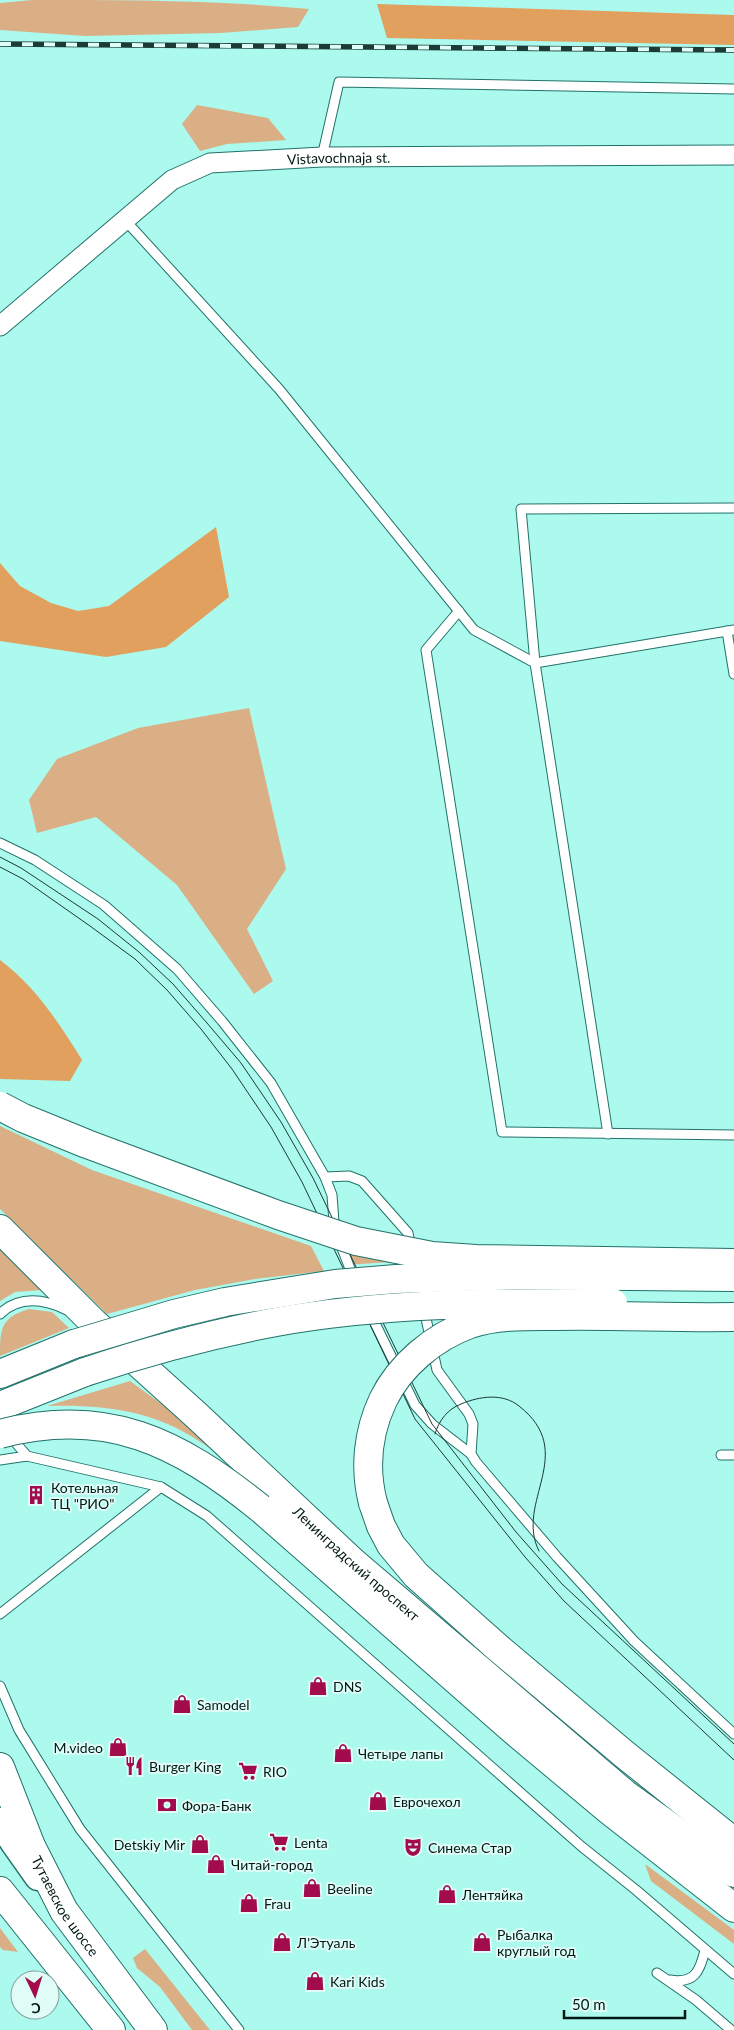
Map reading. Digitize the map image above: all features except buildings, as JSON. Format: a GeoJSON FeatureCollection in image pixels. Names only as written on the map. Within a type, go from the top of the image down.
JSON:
{"type":"FeatureCollection","features":[{"type":"Feature","properties":{"kind":"main road"},"geometry":{"type":"LineString","coordinates":[[0,1106],[23,1118],[87,1144],[287,1218],[356,1241],[432,1256],[476,1259],[734,1263]]}},
{"type":"Feature","properties":{"kind":"main road","name":"Ленинградский проспект"},"geometry":{"type":"LineString","coordinates":[[0,1229],[94,1324],[195,1414],[354,1563],[626,1794],[734,1873]]}},
{"type":"Feature","properties":{"kind":"main road"},"geometry":{"type":"LineString","coordinates":[[0,1374],[74,1344],[174,1314],[226,1302],[335,1284],[396,1279],[517,1275],[734,1277]]}},
{"type":"Feature","properties":{"kind":"main road"},"geometry":{"type":"LineString","coordinates":[[0,1406],[60,1381],[135,1356],[230,1331],[312,1316],[394,1308],[525,1302],[734,1304]]}},
{"type":"Feature","properties":{"kind":"main road"},"geometry":{"type":"LineString","coordinates":[[734,1317],[520,1316],[470,1324],[452,1332],[422,1351],[386,1393],[378,1411],[368,1454],[369,1485],[381,1526],[391,1545],[416,1575],[496,1647],[624,1754],[734,1842]]}},
{"type":"Feature","properties":{"kind":"main road","name":"Ленинградский проспект"},"geometry":{"type":"LineString","coordinates":[[0,1434],[42,1425],[83,1424],[117,1428],[153,1440],[188,1456],[222,1478],[260,1508],[512,1729],[610,1811],[734,1908]]}},
{"type":"Feature","properties":{"kind":"main road","name":"Тутаевское шоссе"},"geometry":{"type":"LineString","coordinates":[[0,1767],[31,1846],[64,1912],[153,2030]]}},
{"type":"Feature","properties":{"kind":"main road"},"geometry":{"type":"LineString","coordinates":[[0,1891],[111,2030]]}},
{"type":"Feature","properties":{"kind":"street","name":"Vistavochnaja st."},"geometry":{"type":"LineString","coordinates":[[0,326],[172,180],[210,163],[322,156],[734,155]]}},
{"type":"Feature","properties":{"kind":"street"},"geometry":{"type":"LineString","coordinates":[[0,1821],[64,1912]]}},
{"type":"Feature","properties":{"kind":"lane"},"geometry":{"type":"LineString","coordinates":[[322,156],[338,82],[734,89]]}},
{"type":"Feature","properties":{"kind":"lane"},"geometry":{"type":"LineString","coordinates":[[125,220],[279,389],[474,630],[535,663],[731,630],[734,674]]}},
{"type":"Feature","properties":{"kind":"lane"},"geometry":{"type":"LineString","coordinates":[[608,1134],[535,663],[521,509],[734,508]]}},
{"type":"Feature","properties":{"kind":"lane"},"geometry":{"type":"LineString","coordinates":[[459,611],[426,650],[502,1132],[734,1135]]}},
{"type":"Feature","properties":{"kind":"lane"},"geometry":{"type":"LineString","coordinates":[[0,843],[35,860],[104,905],[177,968],[222,1021],[271,1083],[325,1177],[332,1195],[334,1222],[340,1244],[362,1295]]}},
{"type":"Feature","properties":{"kind":"lane"},"geometry":{"type":"LineString","coordinates":[[325,1177],[349,1176],[362,1180],[408,1233],[437,1370],[469,1414],[473,1424],[471,1454]]}},
{"type":"Feature","properties":{"kind":"lane"},"geometry":{"type":"LineString","coordinates":[[0,1314],[5,1309],[18,1303],[34,1300],[48,1302],[94,1324]]}},
{"type":"Feature","properties":{"kind":"lane"},"geometry":{"type":"LineString","coordinates":[[366,1304],[415,1405],[432,1424],[471,1454],[557,1557],[634,1641],[734,1734]]}},
{"type":"Feature","properties":{"kind":"lane"},"geometry":{"type":"LineString","coordinates":[[0,1424],[27,1456]]}},
{"type":"Feature","properties":{"kind":"lane"},"geometry":{"type":"LineString","coordinates":[[721,1455],[734,1455]]}},
{"type":"Feature","properties":{"kind":"lane"},"geometry":{"type":"LineString","coordinates":[[0,1460],[27,1456],[161,1487],[206,1516],[580,1846],[636,1890],[734,1974]]}},
{"type":"Feature","properties":{"kind":"lane"},"geometry":{"type":"LineString","coordinates":[[0,1614],[161,1487]]}},
{"type":"Feature","properties":{"kind":"lane"},"geometry":{"type":"LineString","coordinates":[[0,1686],[19,1730],[80,1829],[239,2030]]}},
{"type":"Feature","properties":{"kind":"lane"},"geometry":{"type":"LineString","coordinates":[[668,1980],[682,1982],[697,1974],[702,1965],[704,1950]]}},
{"type":"Feature","properties":{"kind":"lane"},"geometry":{"type":"LineString","coordinates":[[657,1973],[696,2000],[731,2030]]}},
{"type":"Feature","properties":{"kind":"shaded area"},"geometry":{"type":"Polygon","coordinates":[[[32,0],[205,2],[309,9],[298,27],[221,33],[85,36],[0,30],[0,3],[32,0]]]}},
{"type":"Feature","properties":{"kind":"shaded area"},"geometry":{"type":"Polygon","coordinates":[[[377,4],[734,15],[734,45],[387,38],[377,4]]]}},
{"type":"Feature","properties":{"kind":"shaded area"},"geometry":{"type":"Polygon","coordinates":[[[197,105],[268,118],[286,140],[227,144],[200,151],[182,124],[197,105]]]}},
{"type":"Feature","properties":{"kind":"shaded area"},"geometry":{"type":"Polygon","coordinates":[[[216,527],[229,597],[166,647],[106,657],[0,641],[0,563],[20,586],[51,603],[78,611],[109,606],[216,527]]]}},
{"type":"Feature","properties":{"kind":"shaded area"},"geometry":{"type":"Polygon","coordinates":[[[249,708],[286,869],[247,929],[273,981],[254,994],[177,885],[96,817],[37,833],[29,800],[57,759],[138,728],[249,708]]]}},
{"type":"Feature","properties":{"kind":"shaded area"},"geometry":{"type":"Polygon","coordinates":[[[0,960],[24,981],[46,1006],[82,1060],[70,1081],[0,1079],[0,960]]]}},
{"type":"Feature","properties":{"kind":"shaded area"},"geometry":{"type":"Polygon","coordinates":[[[0,1126],[92,1170],[311,1246],[324,1271],[255,1279],[195,1290],[107,1314],[0,1209],[0,1126]]]}},
{"type":"Feature","properties":{"kind":"shaded area"},"geometry":{"type":"Polygon","coordinates":[[[0,1246],[42,1290],[15,1292],[0,1301],[0,1246]]]}},
{"type":"Feature","properties":{"kind":"shaded area"},"geometry":{"type":"Polygon","coordinates":[[[339,1250],[391,1262],[345,1265],[339,1250]]]}},
{"type":"Feature","properties":{"kind":"shaded area"},"geometry":{"type":"Polygon","coordinates":[[[29,1309],[52,1312],[69,1328],[0,1356],[0,1339],[7,1321],[19,1312],[29,1309]]]}},
{"type":"Feature","properties":{"kind":"shaded area"},"geometry":{"type":"Polygon","coordinates":[[[130,1381],[193,1427],[237,1468],[204,1444],[181,1431],[145,1416],[107,1408],[47,1406],[130,1381]]]}},
{"type":"Feature","properties":{"kind":"shaded area"},"geometry":{"type":"Polygon","coordinates":[[[645,1864],[734,1930],[734,1944],[651,1881],[645,1864]]]}},
{"type":"Feature","properties":{"kind":"shaded area"},"geometry":{"type":"Polygon","coordinates":[[[0,1928],[18,1952],[3,1950],[0,1947],[0,1928]]]}},
{"type":"Feature","properties":{"kind":"shaded area"},"geometry":{"type":"Polygon","coordinates":[[[145,1949],[210,2030],[192,2030],[160,1987],[137,1968],[133,1958],[145,1949]]]}},
{"type":"Feature","properties":{"kind":"tram line"},"geometry":{"type":"LineString","coordinates":[[0,857],[21,868],[98,919],[139,952],[173,984],[241,1063],[281,1122],[313,1178],[432,1424],[516,1532],[562,1584],[734,1744]]}},
{"type":"Feature","properties":{"kind":"tram line"},"geometry":{"type":"LineString","coordinates":[[0,867],[23,879],[135,959],[167,990],[201,1029],[232,1069],[271,1127],[302,1182],[415,1419],[525,1557],[564,1601],[734,1760]]}},
{"type":"Feature","properties":{"kind":"tram line"},"geometry":{"type":"LineString","coordinates":[[435,1434],[439,1424],[448,1412],[456,1406],[468,1401],[491,1397],[513,1402],[536,1424],[544,1442],[545,1460],[534,1514],[533,1533],[539,1551]]}},
{"type":"Feature","properties":{"kind":"railway"},"geometry":{"type":"LineString","coordinates":[[0,44],[734,50]]}},
{"type":"Feature","properties":{"kind":"place","name":"Котельная ТЦ \"РИО\""},"geometry":{"type":"Point","coordinates":[36,1495]}},
{"type":"Feature","properties":{"kind":"place","name":"DNS"},"geometry":{"type":"Point","coordinates":[318,1686]}},
{"type":"Feature","properties":{"kind":"place","name":"Samodel"},"geometry":{"type":"Point","coordinates":[182,1704]}},
{"type":"Feature","properties":{"kind":"place","name":"M.video"},"geometry":{"type":"Point","coordinates":[118,1747]}},
{"type":"Feature","properties":{"kind":"place","name":"Четыре лапы"},"geometry":{"type":"Point","coordinates":[343,1753]}},
{"type":"Feature","properties":{"kind":"place","name":"Burger King"},"geometry":{"type":"Point","coordinates":[134,1766]}},
{"type":"Feature","properties":{"kind":"place","name":"RIO"},"geometry":{"type":"Point","coordinates":[248,1771]}},
{"type":"Feature","properties":{"kind":"place","name":"Еврочехол"},"geometry":{"type":"Point","coordinates":[378,1801]}},
{"type":"Feature","properties":{"kind":"place","name":"Фора-Банк"},"geometry":{"type":"Point","coordinates":[167,1805]}},
{"type":"Feature","properties":{"kind":"place","name":"Lenta"},"geometry":{"type":"Point","coordinates":[279,1842]}},
{"type":"Feature","properties":{"kind":"place","name":"Detskiy Mir"},"geometry":{"type":"Point","coordinates":[200,1844]}},
{"type":"Feature","properties":{"kind":"place","name":"Синема Стар"},"geometry":{"type":"Point","coordinates":[413,1847]}},
{"type":"Feature","properties":{"kind":"place","name":"Читай-город"},"geometry":{"type":"Point","coordinates":[216,1864]}},
{"type":"Feature","properties":{"kind":"place","name":"Beeline"},"geometry":{"type":"Point","coordinates":[312,1888]}},
{"type":"Feature","properties":{"kind":"place","name":"Лентяйка"},"geometry":{"type":"Point","coordinates":[447,1894]}},
{"type":"Feature","properties":{"kind":"place","name":"Frau"},"geometry":{"type":"Point","coordinates":[249,1903]}},
{"type":"Feature","properties":{"kind":"place","name":"Л'Этуаль"},"geometry":{"type":"Point","coordinates":[282,1942]}},
{"type":"Feature","properties":{"kind":"place","name":"Рыбалка круглый год"},"geometry":{"type":"Point","coordinates":[482,1942]}},
{"type":"Feature","properties":{"kind":"place","name":"Kari Kids"},"geometry":{"type":"Point","coordinates":[315,1981]}}]}
